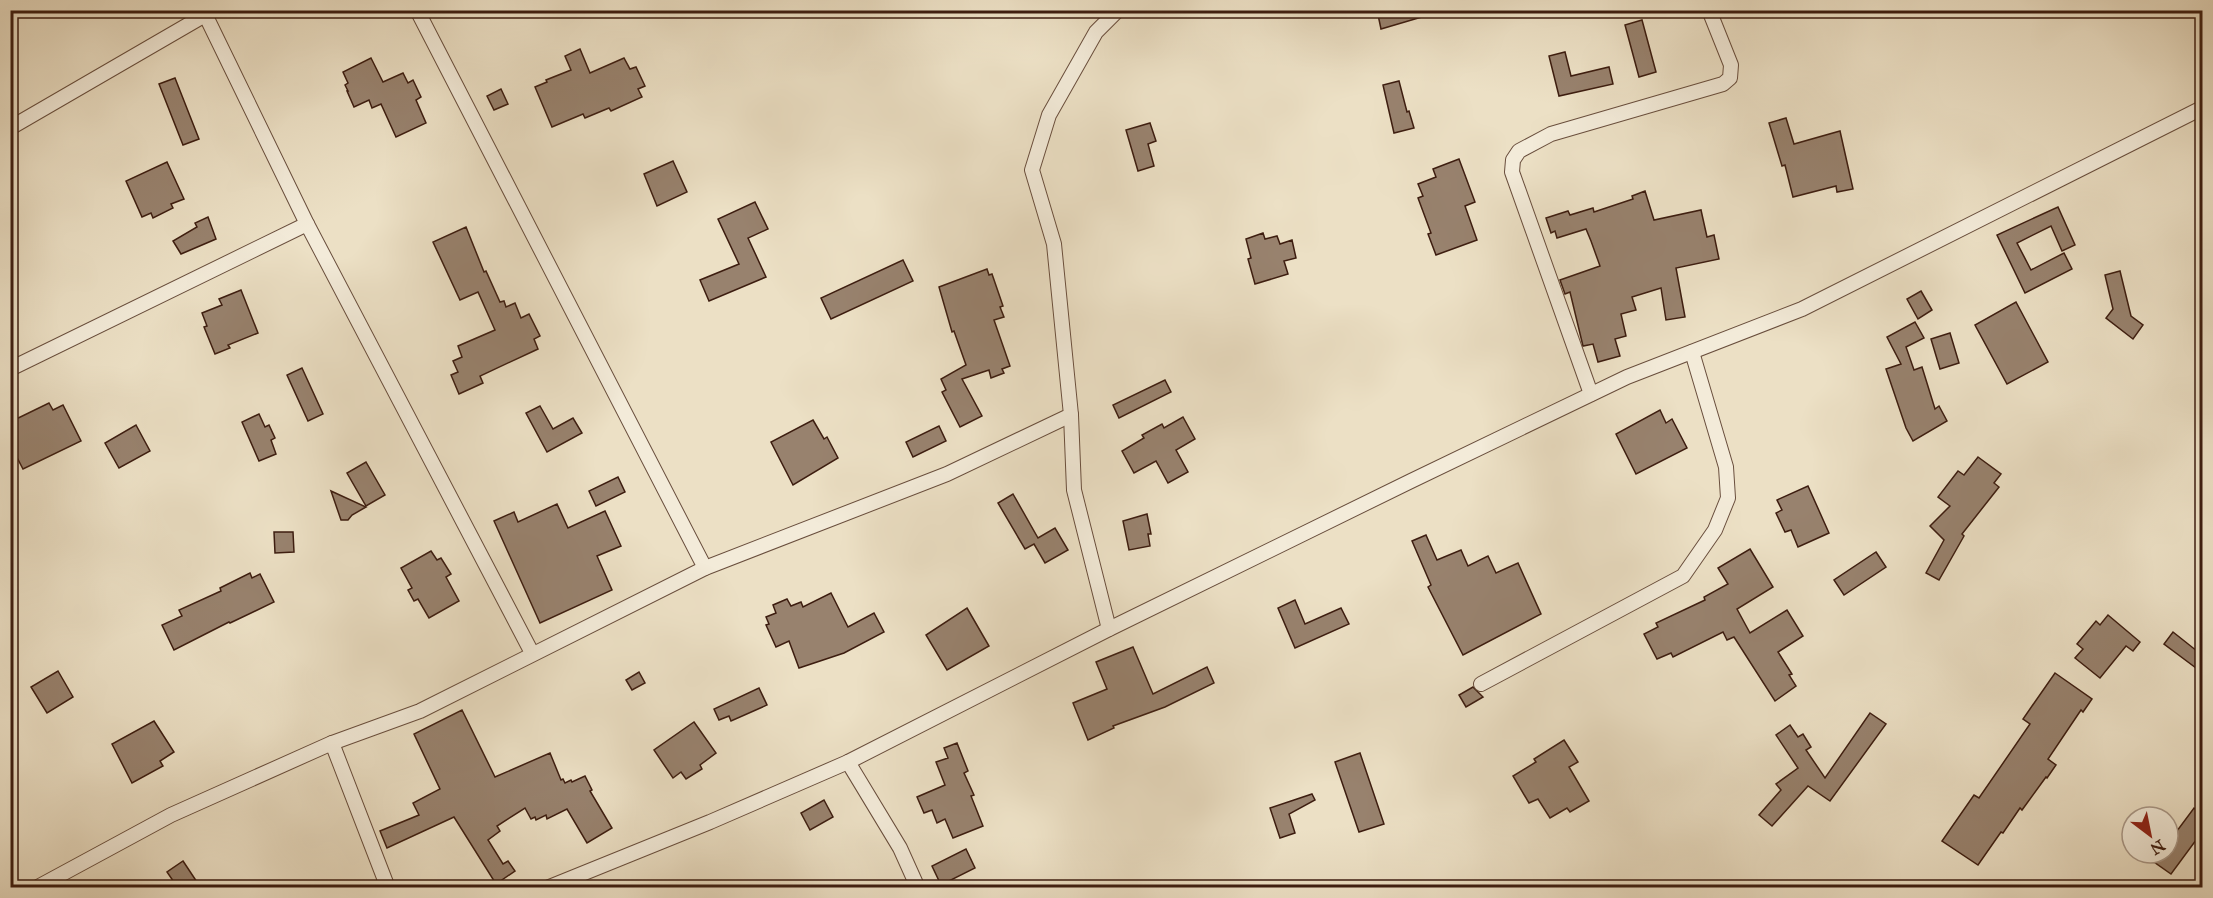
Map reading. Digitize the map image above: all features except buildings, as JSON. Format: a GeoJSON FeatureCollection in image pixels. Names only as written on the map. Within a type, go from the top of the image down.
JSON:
{"type":"FeatureCollection","features":[{"type":"Feature","properties":{"kind":"street"},"geometry":{"type":"LineString","coordinates":[[417,10],[705,568]]}},
{"type":"Feature","properties":{"kind":"street"},"geometry":{"type":"LineString","coordinates":[[1109,629],[1074,490],[1071,415],[1054,244],[1032,170],[1049,115],[1096,32],[1118,10]]}},
{"type":"Feature","properties":{"kind":"street"},"geometry":{"type":"LineString","coordinates":[[1591,394],[1512,172],[1513,160],[1519,151],[1551,135],[1723,84],[1730,78],[1731,65],[1709,10]]}},
{"type":"Feature","properties":{"kind":"street"},"geometry":{"type":"LineString","coordinates":[[10,128],[204,13],[307,224],[532,653]]}},
{"type":"Feature","properties":{"kind":"street"},"geometry":{"type":"LineString","coordinates":[[547,888],[710,822],[848,762],[1109,629],[1591,394],[1627,377],[1802,309],[2202,108]]}},
{"type":"Feature","properties":{"kind":"street"},"geometry":{"type":"LineString","coordinates":[[10,369],[307,224]]}},
{"type":"Feature","properties":{"kind":"street"},"geometry":{"type":"LineString","coordinates":[[1481,684],[1683,576],[1715,530],[1728,498],[1726,467],[1692,352]]}},
{"type":"Feature","properties":{"kind":"street"},"geometry":{"type":"LineString","coordinates":[[36,888],[171,815],[332,743],[420,711],[705,568],[947,474],[1071,415]]}},
{"type":"Feature","properties":{"kind":"street"},"geometry":{"type":"LineString","coordinates":[[332,743],[388,888]]}},
{"type":"Feature","properties":{"kind":"street"},"geometry":{"type":"LineString","coordinates":[[848,762],[900,848],[918,888]]}}]}
